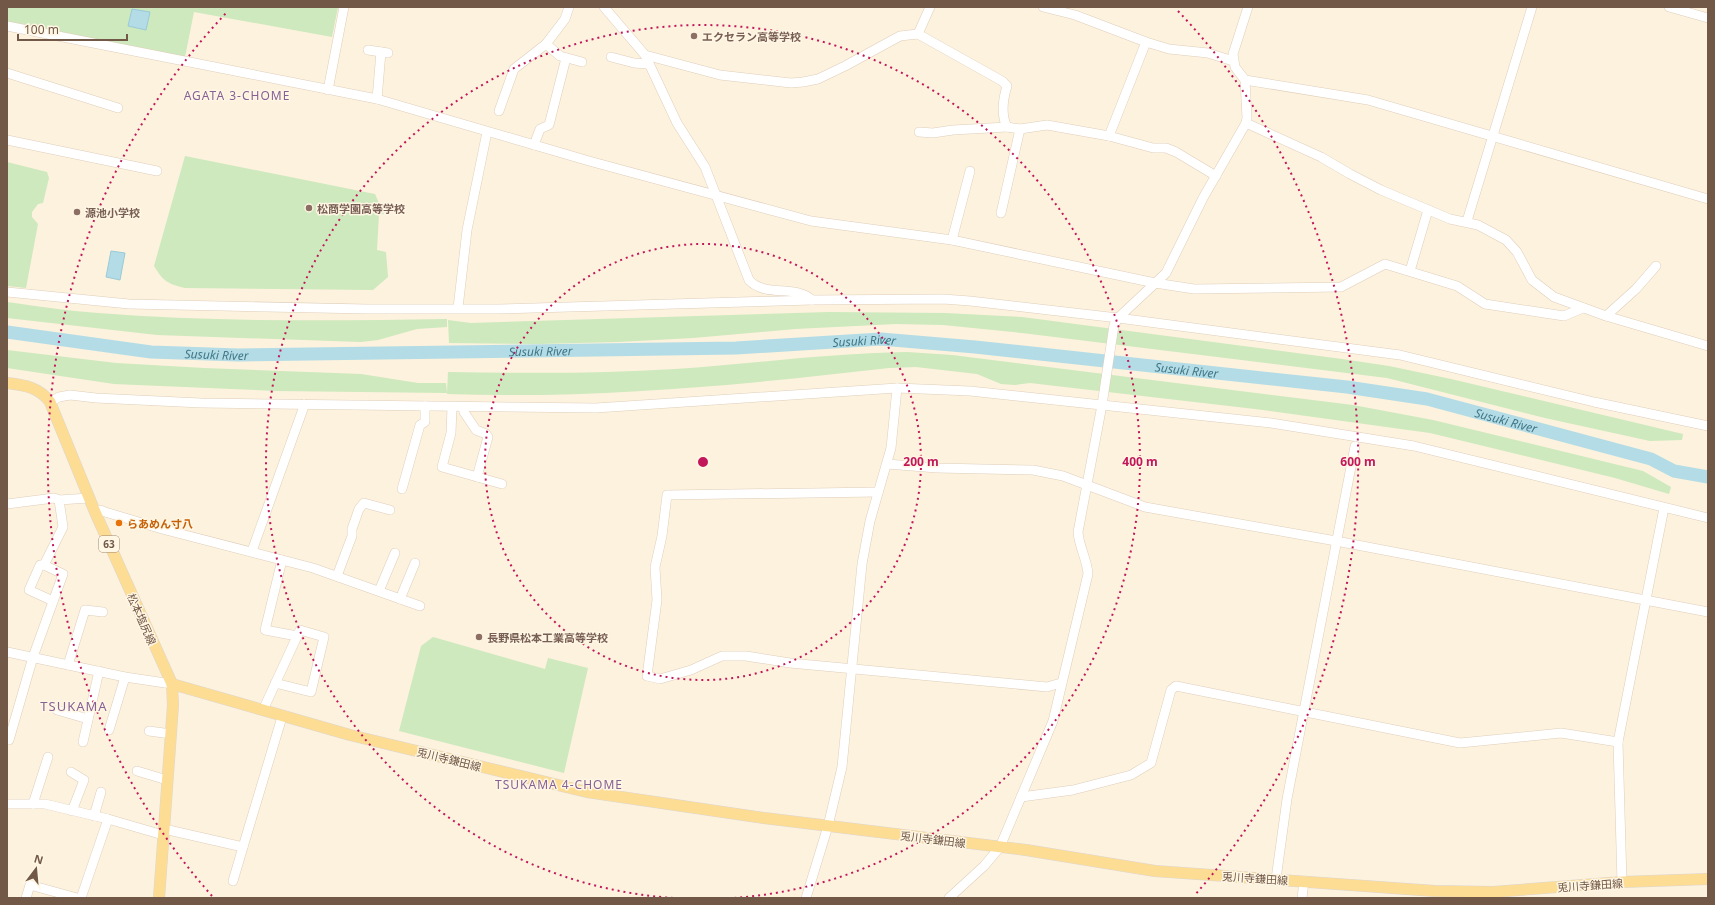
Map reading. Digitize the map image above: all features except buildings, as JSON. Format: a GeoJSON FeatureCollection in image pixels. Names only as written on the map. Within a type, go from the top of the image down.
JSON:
{"type":"FeatureCollection","features":[{"type":"Feature","properties":{"kind":"main road","name":"松本塩尻線"},"geometry":{"type":"LineString","coordinates":[[7,383],[33,387],[50,402],[95,512],[172,684],[159,898]]}},
{"type":"Feature","properties":{"kind":"main road","name":"兎川寺鎌田線"},"geometry":{"type":"LineString","coordinates":[[172,684],[263,710],[282,717],[587,792],[635,800],[828,826],[1053,854],[1155,871],[1435,891],[1493,892],[1622,882],[1708,879]]}},
{"type":"Feature","properties":{"kind":"street"},"geometry":{"type":"LineString","coordinates":[[328,90],[344,7]]}},
{"type":"Feature","properties":{"kind":"street"},"geometry":{"type":"LineString","coordinates":[[499,111],[514,69],[546,44],[565,19],[569,7]]}},
{"type":"Feature","properties":{"kind":"street"},"geometry":{"type":"LineString","coordinates":[[604,7],[646,59],[677,123],[705,167],[745,272],[754,286],[761,289],[806,294],[812,300]]}},
{"type":"Feature","properties":{"kind":"street"},"geometry":{"type":"LineString","coordinates":[[918,34],[930,7]]}},
{"type":"Feature","properties":{"kind":"street"},"geometry":{"type":"LineString","coordinates":[[1043,7],[1076,11],[1146,42],[1168,49],[1208,53],[1233,62]]}},
{"type":"Feature","properties":{"kind":"street"},"geometry":{"type":"LineString","coordinates":[[949,898],[984,866],[1000,847],[1053,721],[1088,574],[1088,564],[1079,542],[1078,532],[1116,321],[1166,273],[1216,176],[1246,123],[1245,80],[1233,62],[1233,54],[1248,7]]}},
{"type":"Feature","properties":{"kind":"street"},"geometry":{"type":"LineString","coordinates":[[1467,222],[1532,7]]}},
{"type":"Feature","properties":{"kind":"street"},"geometry":{"type":"LineString","coordinates":[[1669,7],[1693,10],[1708,18]]}},
{"type":"Feature","properties":{"kind":"street"},"geometry":{"type":"LineString","coordinates":[[7,26],[376,99],[718,198],[811,221],[952,240],[1155,283],[1194,289],[1341,287],[1385,264],[1457,286],[1485,304],[1564,316],[1583,308]]}},
{"type":"Feature","properties":{"kind":"street"},"geometry":{"type":"LineString","coordinates":[[611,57],[634,63],[646,59],[720,75],[791,83],[818,79],[900,36],[918,34],[1002,81],[1007,86],[1003,110],[1004,122],[1007,127]]}},
{"type":"Feature","properties":{"kind":"street"},"geometry":{"type":"LineString","coordinates":[[1109,136],[1146,42]]}},
{"type":"Feature","properties":{"kind":"street"},"geometry":{"type":"LineString","coordinates":[[546,44],[560,56],[582,62]]}},
{"type":"Feature","properties":{"kind":"street"},"geometry":{"type":"LineString","coordinates":[[368,50],[384,52],[376,99]]}},
{"type":"Feature","properties":{"kind":"street"},"geometry":{"type":"LineString","coordinates":[[534,145],[540,129],[549,125],[566,58]]}},
{"type":"Feature","properties":{"kind":"street"},"geometry":{"type":"LineString","coordinates":[[7,73],[118,108]]}},
{"type":"Feature","properties":{"kind":"street"},"geometry":{"type":"LineString","coordinates":[[1245,80],[1368,100],[1708,199]]}},
{"type":"Feature","properties":{"kind":"street"},"geometry":{"type":"LineString","coordinates":[[1246,123],[1321,157],[1375,187],[1450,219],[1478,225],[1506,240],[1517,252],[1528,274],[1539,286],[1554,298],[1606,316],[1708,346]]}},
{"type":"Feature","properties":{"kind":"street"},"geometry":{"type":"LineString","coordinates":[[919,132],[934,133],[953,130],[1007,127],[1020,129],[1047,125],[1109,136],[1176,152],[1216,176]]}},
{"type":"Feature","properties":{"kind":"street"},"geometry":{"type":"LineString","coordinates":[[1001,212],[1020,129]]}},
{"type":"Feature","properties":{"kind":"street"},"geometry":{"type":"LineString","coordinates":[[458,308],[467,230],[487,132]]}},
{"type":"Feature","properties":{"kind":"street"},"geometry":{"type":"LineString","coordinates":[[7,140],[157,171]]}},
{"type":"Feature","properties":{"kind":"street"},"geometry":{"type":"LineString","coordinates":[[952,240],[970,171]]}},
{"type":"Feature","properties":{"kind":"street"},"geometry":{"type":"LineString","coordinates":[[1410,271],[1428,210]]}},
{"type":"Feature","properties":{"kind":"street"},"geometry":{"type":"LineString","coordinates":[[1606,316],[1636,289],[1656,266]]}},
{"type":"Feature","properties":{"kind":"street"},"geometry":{"type":"LineString","coordinates":[[7,292],[129,304],[367,309],[510,309],[812,300],[943,299],[1407,356],[1594,402],[1708,426]]}},
{"type":"Feature","properties":{"kind":"street"},"geometry":{"type":"LineString","coordinates":[[806,898],[828,826],[842,767],[853,668],[862,564],[878,492],[887,464],[894,431],[897,388]]}},
{"type":"Feature","properties":{"kind":"street"},"geometry":{"type":"LineString","coordinates":[[50,402],[59,397],[70,395],[96,398],[201,403],[596,408],[897,388],[970,391],[1102,401],[1272,423],[1364,438],[1431,450],[1708,518]]}},
{"type":"Feature","properties":{"kind":"street"},"geometry":{"type":"LineString","coordinates":[[252,551],[304,409],[304,404]]}},
{"type":"Feature","properties":{"kind":"street"},"geometry":{"type":"LineString","coordinates":[[402,489],[420,425],[425,422],[425,406]]}},
{"type":"Feature","properties":{"kind":"street"},"geometry":{"type":"LineString","coordinates":[[452,406],[451,433],[442,467],[502,484]]}},
{"type":"Feature","properties":{"kind":"street"},"geometry":{"type":"LineString","coordinates":[[463,407],[464,412],[476,430],[486,434],[488,437],[477,477]]}},
{"type":"Feature","properties":{"kind":"street"},"geometry":{"type":"LineString","coordinates":[[1276,879],[1287,799],[1355,446],[1351,436]]}},
{"type":"Feature","properties":{"kind":"street"},"geometry":{"type":"LineString","coordinates":[[1355,446],[1364,438]]}},
{"type":"Feature","properties":{"kind":"street"},"geometry":{"type":"LineString","coordinates":[[887,464],[937,468],[1033,470],[1063,476],[1145,507],[1336,540],[1708,612]]}},
{"type":"Feature","properties":{"kind":"street"},"geometry":{"type":"LineString","coordinates":[[878,492],[667,495],[662,536],[655,567],[657,600],[647,676],[660,679],[678,675],[722,656],[746,656],[790,663],[1047,687],[1061,683]]}},
{"type":"Feature","properties":{"kind":"street"},"geometry":{"type":"LineString","coordinates":[[7,504],[54,498],[59,500],[89,498]]}},
{"type":"Feature","properties":{"kind":"street"},"geometry":{"type":"LineString","coordinates":[[53,601],[29,590],[40,565],[44,565],[63,526],[59,500]]}},
{"type":"Feature","properties":{"kind":"street"},"geometry":{"type":"LineString","coordinates":[[337,576],[352,536],[352,529],[359,509],[364,503],[390,510]]}},
{"type":"Feature","properties":{"kind":"street"},"geometry":{"type":"LineString","coordinates":[[1622,882],[1618,742],[1664,508]]}},
{"type":"Feature","properties":{"kind":"street"},"geometry":{"type":"LineString","coordinates":[[95,512],[105,512],[252,551],[337,576],[420,606]]}},
{"type":"Feature","properties":{"kind":"street"},"geometry":{"type":"LineString","coordinates":[[379,591],[395,553]]}},
{"type":"Feature","properties":{"kind":"street"},"geometry":{"type":"LineString","coordinates":[[282,560],[265,630],[297,636]]}},
{"type":"Feature","properties":{"kind":"street"},"geometry":{"type":"LineString","coordinates":[[400,599],[415,563]]}},
{"type":"Feature","properties":{"kind":"street"},"geometry":{"type":"LineString","coordinates":[[9,740],[32,657],[63,574],[44,565]]}},
{"type":"Feature","properties":{"kind":"street"},"geometry":{"type":"LineString","coordinates":[[68,665],[86,610],[103,612]]}},
{"type":"Feature","properties":{"kind":"street"},"geometry":{"type":"LineString","coordinates":[[263,710],[275,683],[300,630],[324,637],[311,692],[275,683]]}},
{"type":"Feature","properties":{"kind":"street"},"geometry":{"type":"LineString","coordinates":[[7,652],[125,677],[172,684]]}},
{"type":"Feature","properties":{"kind":"street"},"geometry":{"type":"LineString","coordinates":[[83,742],[99,671]]}},
{"type":"Feature","properties":{"kind":"street"},"geometry":{"type":"LineString","coordinates":[[113,726],[125,677]]}},
{"type":"Feature","properties":{"kind":"street"},"geometry":{"type":"LineString","coordinates":[[1021,797],[1072,790],[1131,775],[1151,762],[1171,690],[1176,686],[1460,743],[1561,733],[1618,742]]}},
{"type":"Feature","properties":{"kind":"street"},"geometry":{"type":"LineString","coordinates":[[63,709],[88,719]]}},
{"type":"Feature","properties":{"kind":"street"},"geometry":{"type":"LineString","coordinates":[[233,881],[282,717]]}},
{"type":"Feature","properties":{"kind":"street"},"geometry":{"type":"LineString","coordinates":[[149,731],[170,734]]}},
{"type":"Feature","properties":{"kind":"street"},"geometry":{"type":"LineString","coordinates":[[33,804],[48,757]]}},
{"type":"Feature","properties":{"kind":"street"},"geometry":{"type":"LineString","coordinates":[[71,772],[84,780],[72,811]]}},
{"type":"Feature","properties":{"kind":"street"},"geometry":{"type":"LineString","coordinates":[[137,772],[167,780]]}},
{"type":"Feature","properties":{"kind":"street"},"geometry":{"type":"LineString","coordinates":[[94,816],[101,792]]}},
{"type":"Feature","properties":{"kind":"street"},"geometry":{"type":"LineString","coordinates":[[7,804],[45,804],[164,832],[243,847]]}},
{"type":"Feature","properties":{"kind":"street"},"geometry":{"type":"LineString","coordinates":[[81,898],[108,819]]}},
{"type":"Feature","properties":{"kind":"street"},"geometry":{"type":"LineString","coordinates":[[1302,898],[1304,881]]}},
{"type":"Feature","properties":{"kind":"street"},"geometry":{"type":"LineString","coordinates":[[26,898],[30,885],[77,898]]}},
{"type":"Feature","properties":{"kind":"green space"},"geometry":{"type":"Polygon","coordinates":[[[7,7],[338,7],[332,37],[194,12],[185,57],[7,23],[7,7]]]}},
{"type":"Feature","properties":{"kind":"green space"},"geometry":{"type":"Polygon","coordinates":[[[185,156],[375,194],[384,214],[379,214],[377,250],[386,252],[388,277],[373,290],[185,288],[166,281],[154,266],[185,156]]]}},
{"type":"Feature","properties":{"kind":"green space"},"geometry":{"type":"Polygon","coordinates":[[[7,162],[47,172],[49,178],[43,203],[38,204],[32,212],[32,217],[38,224],[26,288],[7,286],[7,162]]]}},
{"type":"Feature","properties":{"kind":"green space"},"geometry":{"type":"Polygon","coordinates":[[[7,302],[86,312],[185,318],[316,320],[447,319],[447,327],[417,329],[378,340],[361,342],[157,335],[7,318],[7,302]]]}},
{"type":"Feature","properties":{"kind":"green space"},"geometry":{"type":"Polygon","coordinates":[[[829,312],[945,313],[1022,317],[1342,359],[1389,366],[1451,379],[1683,434],[1682,440],[1650,441],[1545,418],[1387,378],[1022,333],[943,325],[896,324],[795,329],[693,338],[618,342],[539,344],[449,343],[448,320],[471,323],[829,312]]]}},
{"type":"Feature","properties":{"kind":"green space"},"geometry":{"type":"Polygon","coordinates":[[[7,350],[116,363],[361,374],[418,383],[446,383],[447,393],[277,391],[114,384],[7,368],[7,350]]]}},
{"type":"Feature","properties":{"kind":"green space"},"geometry":{"type":"Polygon","coordinates":[[[907,352],[952,355],[1353,405],[1433,420],[1643,471],[1671,487],[1669,494],[1615,478],[1430,433],[1255,409],[1030,383],[1015,385],[1001,384],[977,374],[916,367],[889,368],[779,380],[669,389],[558,394],[447,394],[448,372],[561,373],[647,371],[849,354],[907,352]]]}},
{"type":"Feature","properties":{"kind":"green space"},"geometry":{"type":"Polygon","coordinates":[[[433,637],[545,669],[548,658],[588,668],[564,773],[399,731],[421,646],[433,637]]]}},
{"type":"Feature","properties":{"kind":"water"},"geometry":{"type":"Polygon","coordinates":[[[132,9],[150,12],[146,30],[128,26],[132,9]]]}},
{"type":"Feature","properties":{"kind":"water"},"geometry":{"type":"Polygon","coordinates":[[[111,251],[125,253],[120,280],[106,277],[111,251]]]}},
{"type":"Feature","properties":{"kind":"waterway","name":"Susuki River"},"geometry":{"type":"LineString","coordinates":[[7,332],[151,352],[238,355],[736,348],[881,339],[975,347],[1347,387],[1427,399],[1651,459],[1674,471],[1708,477]]}},
{"type":"Feature","properties":{"kind":"place","name":"エクセラン高等学校"},"geometry":{"type":"Point","coordinates":[694,36]}},
{"type":"Feature","properties":{"kind":"place","name":"松商学園高等学校"},"geometry":{"type":"Point","coordinates":[309,208]}},
{"type":"Feature","properties":{"kind":"place","name":"源池小学校"},"geometry":{"type":"Point","coordinates":[77,212]}},
{"type":"Feature","properties":{"kind":"place","name":"らあめん寸八"},"geometry":{"type":"Point","coordinates":[119,523]}},
{"type":"Feature","properties":{"kind":"place","name":"長野県松本工業高等学校"},"geometry":{"type":"Point","coordinates":[479,637]}},
{"type":"Feature","properties":{"kind":"district","name":"AGATA 3-CHOME"},"geometry":{"type":"Point","coordinates":[237,95]}},
{"type":"Feature","properties":{"kind":"district","name":"TSUKAMA"},"geometry":{"type":"Point","coordinates":[74,706]}},
{"type":"Feature","properties":{"kind":"district","name":"TSUKAMA 4-CHOME"},"geometry":{"type":"Point","coordinates":[559,784]}}]}
